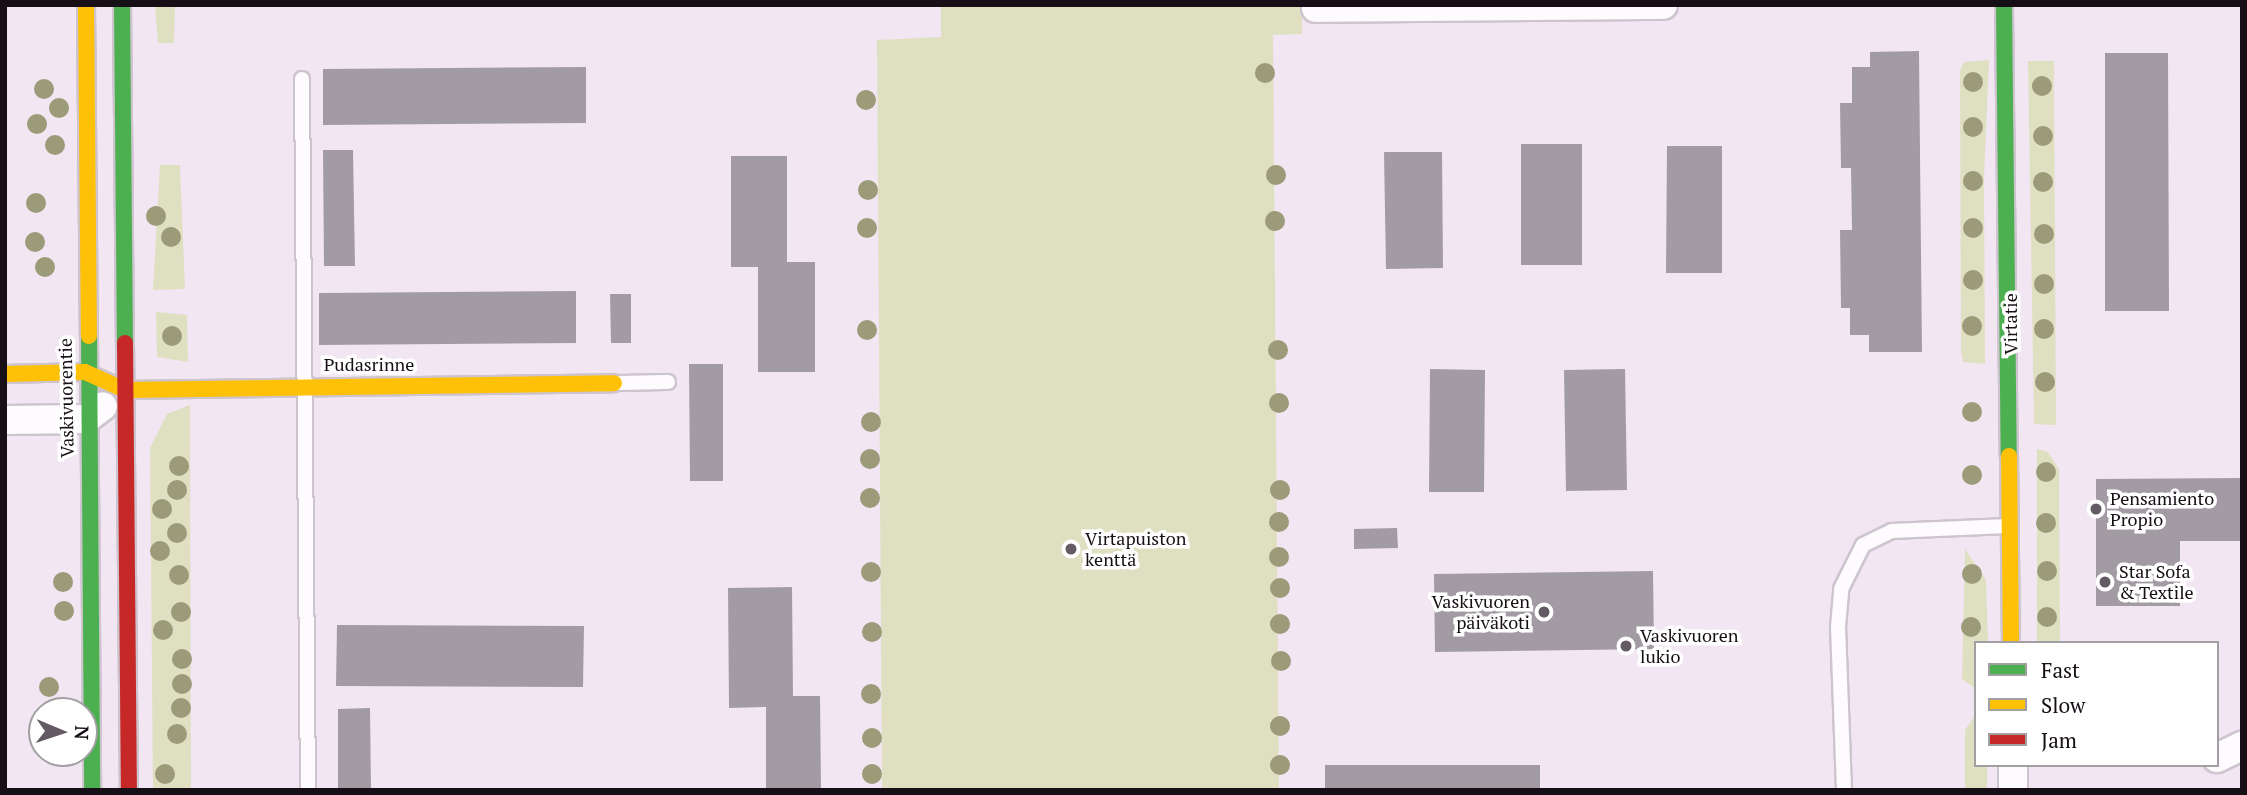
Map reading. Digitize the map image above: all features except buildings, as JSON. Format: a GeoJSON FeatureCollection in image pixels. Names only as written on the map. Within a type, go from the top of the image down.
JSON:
{"type":"FeatureCollection","features":[{"type":"Feature","properties":{"kind":"main road","name":"Vaskivuorentie"},"geometry":{"type":"LineString","coordinates":[[86,5],[85,372],[92,790]]}},
{"type":"Feature","properties":{"kind":"main road"},"geometry":{"type":"LineString","coordinates":[[122,5],[128,790]]}},
{"type":"Feature","properties":{"kind":"main road","name":"Virtatie"},"geometry":{"type":"LineString","coordinates":[[2004,5],[2011,641]]}},
{"type":"Feature","properties":{"kind":"main road"},"geometry":{"type":"LineString","coordinates":[[5,374],[85,372],[125,390]]}},
{"type":"Feature","properties":{"kind":"main road","name":"Pudasrinne"},"geometry":{"type":"LineString","coordinates":[[125,390],[304,384],[614,383]]}},
{"type":"Feature","properties":{"kind":"street"},"geometry":{"type":"LineString","coordinates":[[1316,8],[1663,5]]}},
{"type":"Feature","properties":{"kind":"street"},"geometry":{"type":"LineString","coordinates":[[5,420],[86,419],[125,390]]}},
{"type":"Feature","properties":{"kind":"street"},"geometry":{"type":"LineString","coordinates":[[2219,757],[2242,746]]}},
{"type":"Feature","properties":{"kind":"street"},"geometry":{"type":"LineString","coordinates":[[2013,767],[2013,790]]}},
{"type":"Feature","properties":{"kind":"lane"},"geometry":{"type":"LineString","coordinates":[[302,79],[308,790]]}},
{"type":"Feature","properties":{"kind":"lane"},"geometry":{"type":"LineString","coordinates":[[614,383],[668,382]]}},
{"type":"Feature","properties":{"kind":"lane"},"geometry":{"type":"LineString","coordinates":[[1843,790],[1840,602],[1849,568],[1863,545],[1892,531],[2010,526]]}},
{"type":"Feature","properties":{"kind":"green space"},"geometry":{"type":"Polygon","coordinates":[[[155,5],[175,5],[174,43],[158,43],[155,5]]]}},
{"type":"Feature","properties":{"kind":"green space"},"geometry":{"type":"Polygon","coordinates":[[[941,5],[1302,5],[1302,34],[1273,35],[1279,790],[882,790],[877,40],[941,37],[941,5]]]}},
{"type":"Feature","properties":{"kind":"green space"},"geometry":{"type":"Polygon","coordinates":[[[1989,60],[1984,178],[1985,364],[1963,362],[1961,350],[1960,71],[1964,62],[1989,60]]]}},
{"type":"Feature","properties":{"kind":"green space"},"geometry":{"type":"Polygon","coordinates":[[[2028,61],[2054,61],[2056,425],[2034,424],[2028,61]]]}},
{"type":"Feature","properties":{"kind":"green space"},"geometry":{"type":"Polygon","coordinates":[[[160,165],[180,165],[185,289],[153,290],[160,165]]]}},
{"type":"Feature","properties":{"kind":"green space"},"geometry":{"type":"Polygon","coordinates":[[[156,312],[187,315],[188,362],[157,357],[156,312]]]}},
{"type":"Feature","properties":{"kind":"green space"},"geometry":{"type":"Polygon","coordinates":[[[190,405],[191,790],[153,790],[150,448],[167,414],[190,405]]]}},
{"type":"Feature","properties":{"kind":"green space"},"geometry":{"type":"Polygon","coordinates":[[[2037,449],[2048,452],[2059,469],[2060,641],[2037,641],[2037,449]]]}},
{"type":"Feature","properties":{"kind":"green space"},"geometry":{"type":"Polygon","coordinates":[[[1965,549],[1986,580],[1988,641],[1974,641],[1974,688],[1962,679],[1965,549]]]}},
{"type":"Feature","properties":{"kind":"green space"},"geometry":{"type":"Polygon","coordinates":[[[1974,717],[1974,767],[1987,767],[1987,790],[1965,790],[1965,730],[1974,717]]]}},
{"type":"Feature","properties":{"kind":"traffic: fast"},"geometry":{"type":"LineString","coordinates":[[122,5],[125,343]]}},
{"type":"Feature","properties":{"kind":"traffic: fast"},"geometry":{"type":"LineString","coordinates":[[2004,5],[2009,456]]}},
{"type":"Feature","properties":{"kind":"traffic: fast"},"geometry":{"type":"LineString","coordinates":[[89,336],[92,790]]}},
{"type":"Feature","properties":{"kind":"traffic: slow"},"geometry":{"type":"LineString","coordinates":[[86,5],[89,336]]}},
{"type":"Feature","properties":{"kind":"traffic: slow"},"geometry":{"type":"LineString","coordinates":[[5,374],[85,372],[125,390],[614,383]]}},
{"type":"Feature","properties":{"kind":"traffic: slow"},"geometry":{"type":"LineString","coordinates":[[2009,456],[2011,641]]}},
{"type":"Feature","properties":{"kind":"traffic: jam"},"geometry":{"type":"LineString","coordinates":[[125,343],[129,790]]}},
{"type":"Feature","properties":{"kind":"place","name":"Pensamiento Propio"},"geometry":{"type":"Point","coordinates":[2096,509]}},
{"type":"Feature","properties":{"kind":"place","name":"Virtapuiston kenttä"},"geometry":{"type":"Point","coordinates":[1071,549]}},
{"type":"Feature","properties":{"kind":"place","name":"Star Sofa & Textile"},"geometry":{"type":"Point","coordinates":[2105,582]}},
{"type":"Feature","properties":{"kind":"place","name":"Vaskivuoren päiväkoti"},"geometry":{"type":"Point","coordinates":[1544,612]}},
{"type":"Feature","properties":{"kind":"place","name":"Vaskivuoren lukio"},"geometry":{"type":"Point","coordinates":[1626,646]}}]}
